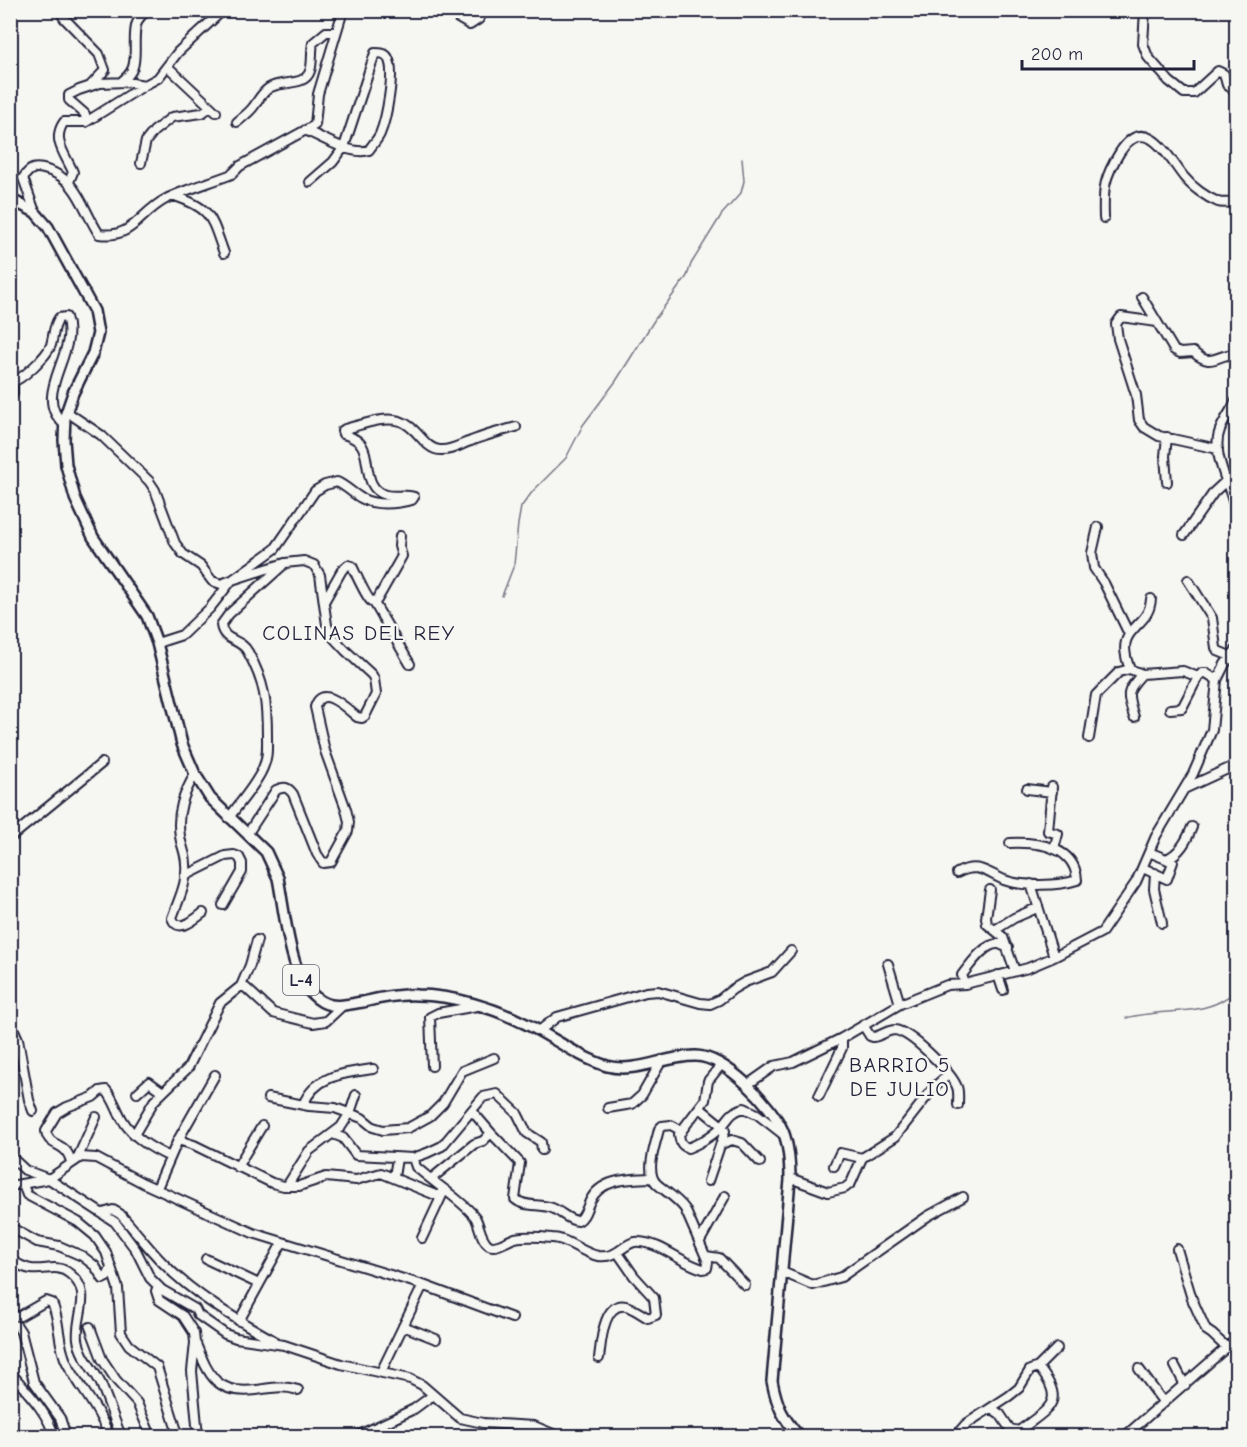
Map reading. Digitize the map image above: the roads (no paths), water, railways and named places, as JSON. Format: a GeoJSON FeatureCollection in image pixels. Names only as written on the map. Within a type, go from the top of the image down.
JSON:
{"type":"FeatureCollection","features":[{"type":"Feature","properties":{"kind":"main road","name":"L-4"},"geometry":{"type":"LineString","coordinates":[[10,199],[35,212],[48,227],[94,311],[98,333],[93,353],[73,393],[65,425],[66,465],[75,498],[93,537],[147,616],[157,643],[182,744],[195,774],[210,798],[229,818],[248,833],[266,852],[274,865],[294,964],[303,986],[321,1001],[330,1005],[342,1006],[380,998],[417,995],[461,1002],[525,1023],[608,1066],[620,1068],[698,1056],[721,1065],[747,1085],[769,1108],[784,1135],[789,1157],[790,1178],[772,1381],[776,1401],[784,1419],[799,1437]]}},
{"type":"Feature","properties":{"kind":"street"},"geometry":{"type":"LineString","coordinates":[[60,10],[64,18],[99,54],[105,70],[90,86]]}},
{"type":"Feature","properties":{"kind":"street"},"geometry":{"type":"LineString","coordinates":[[121,82],[129,75],[132,68],[136,23],[142,14],[151,10]]}},
{"type":"Feature","properties":{"kind":"street"},"geometry":{"type":"LineString","coordinates":[[69,182],[73,172],[57,138],[64,122],[86,122],[158,78],[178,52],[223,10]]}},
{"type":"Feature","properties":{"kind":"street"},"geometry":{"type":"LineString","coordinates":[[35,212],[23,178],[29,170],[37,167],[52,171],[69,182],[81,198],[99,234],[111,236],[124,232],[153,207],[232,174],[240,166],[315,125],[318,94],[336,32],[345,10]]}},
{"type":"Feature","properties":{"kind":"street"},"geometry":{"type":"LineString","coordinates":[[453,10],[458,18],[470,25],[478,19],[481,10]]}},
{"type":"Feature","properties":{"kind":"street"},"geometry":{"type":"LineString","coordinates":[[1145,10],[1143,44],[1149,57],[1170,81],[1184,93],[1194,93],[1218,71],[1224,74],[1227,85],[1236,90]]}},
{"type":"Feature","properties":{"kind":"street"},"geometry":{"type":"LineString","coordinates":[[237,122],[271,87],[281,83],[300,81],[307,77],[311,70],[313,43],[326,32],[336,32]]}},
{"type":"Feature","properties":{"kind":"street"},"geometry":{"type":"LineString","coordinates":[[305,130],[344,147],[356,152],[369,150],[380,134],[389,96],[391,72],[388,58],[384,54],[375,52],[344,147],[333,162],[310,182]]}},
{"type":"Feature","properties":{"kind":"street"},"geometry":{"type":"LineString","coordinates":[[141,163],[146,141],[154,131],[172,117],[213,110],[167,66]]}},
{"type":"Feature","properties":{"kind":"street"},"geometry":{"type":"LineString","coordinates":[[86,122],[85,114],[69,100],[69,95],[100,83],[121,82],[145,85]]}},
{"type":"Feature","properties":{"kind":"street"},"geometry":{"type":"LineString","coordinates":[[1104,218],[1103,193],[1107,173],[1125,145],[1134,138],[1147,136],[1158,141],[1186,179],[1199,190],[1220,203],[1236,201]]}},
{"type":"Feature","properties":{"kind":"street"},"geometry":{"type":"LineString","coordinates":[[176,196],[197,203],[208,214],[224,253]]}},
{"type":"Feature","properties":{"kind":"street"},"geometry":{"type":"LineString","coordinates":[[1142,297],[1174,350],[1180,353],[1193,352],[1203,361],[1236,354]]}},
{"type":"Feature","properties":{"kind":"street"},"geometry":{"type":"LineString","coordinates":[[10,398],[13,394],[12,383],[23,378],[51,347],[55,325],[59,318],[64,316],[69,334],[54,381],[51,402],[57,418],[65,425]]}},
{"type":"Feature","properties":{"kind":"street"},"geometry":{"type":"LineString","coordinates":[[1157,322],[1121,317],[1116,324],[1116,331],[1136,395],[1139,420],[1144,427],[1159,436],[1218,449]]}},
{"type":"Feature","properties":{"kind":"street"},"geometry":{"type":"LineString","coordinates":[[1236,401],[1220,430],[1218,449],[1227,480],[1234,490],[1236,513]]}},
{"type":"Feature","properties":{"kind":"street"},"geometry":{"type":"LineString","coordinates":[[67,412],[101,435],[149,481],[155,490],[175,543],[183,554],[201,566],[212,581],[221,584],[285,563],[304,561],[314,565],[320,575],[330,634],[372,675],[376,694],[365,716],[357,717],[334,698],[321,697],[316,701],[315,707],[325,751],[349,822],[348,831],[331,862],[323,863],[317,854],[289,788],[282,787],[276,790],[248,833]]}},
{"type":"Feature","properties":{"kind":"street"},"geometry":{"type":"LineString","coordinates":[[157,643],[182,635],[210,608],[232,580],[275,549],[315,491],[325,484],[337,482],[361,498],[374,503],[412,500],[414,497],[386,495],[377,488],[370,480],[364,448],[354,438],[344,434],[342,431],[345,429],[384,419],[401,421],[415,429],[429,445],[438,451],[450,450],[516,427]]}},
{"type":"Feature","properties":{"kind":"street"},"geometry":{"type":"LineString","coordinates":[[1167,437],[1165,456],[1167,482]]}},
{"type":"Feature","properties":{"kind":"street"},"geometry":{"type":"LineString","coordinates":[[1185,535],[1214,492],[1227,480]]}},
{"type":"Feature","properties":{"kind":"street"},"geometry":{"type":"LineString","coordinates":[[1098,527],[1092,553],[1094,568],[1104,583],[1129,634]]}},
{"type":"Feature","properties":{"kind":"street"},"geometry":{"type":"LineString","coordinates":[[324,601],[342,570],[348,565],[352,566],[370,602],[377,600],[402,556],[399,546],[400,536]]}},
{"type":"Feature","properties":{"kind":"street"},"geometry":{"type":"LineString","coordinates":[[229,818],[263,770],[267,758],[267,702],[265,690],[248,652],[243,644],[228,638],[222,632],[220,625],[285,563]]}},
{"type":"Feature","properties":{"kind":"street"},"geometry":{"type":"LineString","coordinates":[[747,1085],[774,1066],[794,1062],[842,1038],[900,1004],[947,985],[965,984],[1015,971],[1054,957],[1102,932],[1136,882],[1156,836],[1193,774],[1212,730],[1217,680],[1233,653],[1218,651],[1216,648],[1212,618],[1188,580]]}},
{"type":"Feature","properties":{"kind":"street"},"geometry":{"type":"LineString","coordinates":[[1130,669],[1125,649],[1129,634],[1151,608],[1151,599]]}},
{"type":"Feature","properties":{"kind":"street"},"geometry":{"type":"LineString","coordinates":[[373,601],[410,664]]}},
{"type":"Feature","properties":{"kind":"street"},"geometry":{"type":"LineString","coordinates":[[1089,738],[1096,695],[1119,672],[1130,669],[1143,674],[1182,671],[1198,677]]}},
{"type":"Feature","properties":{"kind":"street"},"geometry":{"type":"LineString","coordinates":[[1170,709],[1182,708],[1202,673],[1217,680]]}},
{"type":"Feature","properties":{"kind":"street"},"geometry":{"type":"LineString","coordinates":[[1134,717],[1129,692],[1131,685],[1143,674]]}},
{"type":"Feature","properties":{"kind":"street"},"geometry":{"type":"LineString","coordinates":[[10,838],[102,763]]}},
{"type":"Feature","properties":{"kind":"street"},"geometry":{"type":"LineString","coordinates":[[1185,788],[1236,765]]}},
{"type":"Feature","properties":{"kind":"street"},"geometry":{"type":"LineString","coordinates":[[195,774],[180,807],[180,836],[186,864],[185,876],[172,918],[173,922],[177,925],[184,925],[203,912]]}},
{"type":"Feature","properties":{"kind":"street"},"geometry":{"type":"LineString","coordinates":[[1026,789],[1052,789],[1048,831],[1058,834],[1054,849]]}},
{"type":"Feature","properties":{"kind":"street"},"geometry":{"type":"LineString","coordinates":[[1166,859],[1181,847],[1192,827]]}},
{"type":"Feature","properties":{"kind":"street"},"geometry":{"type":"LineString","coordinates":[[957,873],[967,867],[990,871],[1004,880],[1031,884],[1062,885],[1077,880],[1077,872],[1071,860],[1054,849],[1039,844],[1010,843]]}},
{"type":"Feature","properties":{"kind":"street"},"geometry":{"type":"LineString","coordinates":[[1143,868],[1167,879],[1173,862],[1149,852]]}},
{"type":"Feature","properties":{"kind":"street"},"geometry":{"type":"LineString","coordinates":[[185,876],[225,856],[234,855],[239,858],[242,863],[242,872],[224,905]]}},
{"type":"Feature","properties":{"kind":"street"},"geometry":{"type":"LineString","coordinates":[[1155,873],[1154,889],[1162,923]]}},
{"type":"Feature","properties":{"kind":"street"},"geometry":{"type":"LineString","coordinates":[[1031,884],[1054,957]]}},
{"type":"Feature","properties":{"kind":"street"},"geometry":{"type":"LineString","coordinates":[[990,890],[987,924],[1003,937],[1015,971]]}},
{"type":"Feature","properties":{"kind":"street"},"geometry":{"type":"LineString","coordinates":[[995,930],[1014,918],[1037,908]]}},
{"type":"Feature","properties":{"kind":"street"},"geometry":{"type":"LineString","coordinates":[[134,1136],[154,1101],[188,1068],[220,1003],[241,986],[250,965],[256,940]]}},
{"type":"Feature","properties":{"kind":"street"},"geometry":{"type":"LineString","coordinates":[[965,984],[962,975],[992,945],[999,944],[1008,948]]}},
{"type":"Feature","properties":{"kind":"street"},"geometry":{"type":"LineString","coordinates":[[539,1031],[557,1017],[646,992],[658,991],[710,1004],[746,982],[772,972],[791,951]]}},
{"type":"Feature","properties":{"kind":"street"},"geometry":{"type":"LineString","coordinates":[[888,964],[900,1004]]}},
{"type":"Feature","properties":{"kind":"street"},"geometry":{"type":"LineString","coordinates":[[998,975],[1003,990]]}},
{"type":"Feature","properties":{"kind":"street"},"geometry":{"type":"LineString","coordinates":[[241,986],[251,992],[273,1013],[313,1023],[326,1022],[342,1006]]}},
{"type":"Feature","properties":{"kind":"street"},"geometry":{"type":"LineString","coordinates":[[432,1066],[430,1017],[438,1013],[477,1006]]}},
{"type":"Feature","properties":{"kind":"street"},"geometry":{"type":"LineString","coordinates":[[10,1021],[18,1039],[33,1111]]}},
{"type":"Feature","properties":{"kind":"street"},"geometry":{"type":"LineString","coordinates":[[863,1024],[873,1037],[895,1030],[909,1036],[948,1075],[958,1090],[958,1105]]}},
{"type":"Feature","properties":{"kind":"street"},"geometry":{"type":"LineString","coordinates":[[819,1096],[842,1048],[842,1038]]}},
{"type":"Feature","properties":{"kind":"street"},"geometry":{"type":"LineString","coordinates":[[268,1098],[335,1108],[362,1118],[373,1127],[383,1130],[408,1128],[430,1116],[443,1103],[462,1071],[495,1058]]}},
{"type":"Feature","properties":{"kind":"street"},"geometry":{"type":"LineString","coordinates":[[608,1108],[632,1104],[642,1095],[662,1060]]}},
{"type":"Feature","properties":{"kind":"street"},"geometry":{"type":"LineString","coordinates":[[721,1065],[708,1081],[705,1100],[679,1134],[680,1142],[688,1148],[694,1146],[722,1126],[733,1111],[744,1108],[757,1114],[784,1135]]}},
{"type":"Feature","properties":{"kind":"street"},"geometry":{"type":"LineString","coordinates":[[303,1105],[307,1095],[321,1082],[339,1074],[372,1069]]}},
{"type":"Feature","properties":{"kind":"street"},"geometry":{"type":"LineString","coordinates":[[157,1188],[178,1140],[215,1075]]}},
{"type":"Feature","properties":{"kind":"street"},"geometry":{"type":"LineString","coordinates":[[790,1178],[828,1192],[845,1188],[851,1183],[861,1158],[895,1137],[934,1086],[948,1075]]}},
{"type":"Feature","properties":{"kind":"street"},"geometry":{"type":"LineString","coordinates":[[137,1093],[149,1083],[163,1092]]}},
{"type":"Feature","properties":{"kind":"street"},"geometry":{"type":"LineString","coordinates":[[74,1161],[66,1148],[50,1141],[46,1131],[57,1113],[106,1090],[113,1098],[121,1117],[134,1136],[170,1156]]}},
{"type":"Feature","properties":{"kind":"street"},"geometry":{"type":"LineString","coordinates":[[333,1134],[343,1138],[356,1155],[413,1158],[442,1146],[483,1097],[497,1094],[517,1113],[527,1133],[541,1142],[542,1150]]}},
{"type":"Feature","properties":{"kind":"street"},"geometry":{"type":"LineString","coordinates":[[287,1186],[309,1151],[333,1134],[350,1113],[356,1095]]}},
{"type":"Feature","properties":{"kind":"street"},"geometry":{"type":"LineString","coordinates":[[700,1108],[725,1131],[708,1180]]}},
{"type":"Feature","properties":{"kind":"street"},"geometry":{"type":"LineString","coordinates":[[472,1111],[520,1163],[515,1199],[519,1203],[552,1208],[578,1221],[583,1218],[591,1198],[602,1187],[609,1183],[651,1178]]}},
{"type":"Feature","properties":{"kind":"street"},"geometry":{"type":"LineString","coordinates":[[74,1161],[96,1118]]}},
{"type":"Feature","properties":{"kind":"street"},"geometry":{"type":"LineString","coordinates":[[413,1158],[416,1167],[474,1215],[489,1245],[495,1246],[517,1238],[554,1238],[598,1256],[614,1255],[631,1243],[645,1243],[652,1244],[703,1269],[707,1268],[706,1256],[680,1202],[651,1178],[650,1172],[659,1129],[667,1124],[682,1131]]}},
{"type":"Feature","properties":{"kind":"street"},"geometry":{"type":"LineString","coordinates":[[237,1167],[262,1126]]}},
{"type":"Feature","properties":{"kind":"street"},"geometry":{"type":"LineString","coordinates":[[431,1179],[491,1133]]}},
{"type":"Feature","properties":{"kind":"street"},"geometry":{"type":"LineString","coordinates":[[178,1140],[194,1145],[272,1183],[287,1186],[326,1177],[356,1180],[381,1173],[438,1196],[444,1190]]}},
{"type":"Feature","properties":{"kind":"street"},"geometry":{"type":"LineString","coordinates":[[721,1144],[732,1140],[742,1143],[760,1161]]}},
{"type":"Feature","properties":{"kind":"street"},"geometry":{"type":"LineString","coordinates":[[834,1166],[840,1153],[861,1158]]}},
{"type":"Feature","properties":{"kind":"street"},"geometry":{"type":"LineString","coordinates":[[10,1156],[25,1170],[49,1179],[115,1222],[126,1234],[150,1278],[158,1286],[195,1309],[198,1315],[225,1334],[236,1338],[279,1344],[340,1364],[417,1382],[460,1418],[483,1423],[534,1426],[558,1437]]}},
{"type":"Feature","properties":{"kind":"street"},"geometry":{"type":"LineString","coordinates":[[10,1186],[49,1179],[81,1157],[96,1158],[253,1233],[423,1285],[512,1318]]}},
{"type":"Feature","properties":{"kind":"street"},"geometry":{"type":"LineString","coordinates":[[394,1177],[397,1158]]}},
{"type":"Feature","properties":{"kind":"street"},"geometry":{"type":"LineString","coordinates":[[23,1185],[27,1195],[34,1201],[78,1222],[95,1236],[106,1252],[118,1288],[121,1333],[129,1345],[157,1367],[177,1431],[176,1437]]}},
{"type":"Feature","properties":{"kind":"street"},"geometry":{"type":"LineString","coordinates":[[422,1238],[444,1190]]}},
{"type":"Feature","properties":{"kind":"street"},"geometry":{"type":"LineString","coordinates":[[700,1241],[725,1196]]}},
{"type":"Feature","properties":{"kind":"street"},"geometry":{"type":"LineString","coordinates":[[782,1272],[813,1285],[841,1277],[928,1216],[963,1197]]}},
{"type":"Feature","properties":{"kind":"street"},"geometry":{"type":"LineString","coordinates":[[103,1213],[113,1210],[120,1214],[163,1263],[210,1302],[279,1344]]}},
{"type":"Feature","properties":{"kind":"street"},"geometry":{"type":"LineString","coordinates":[[10,1227],[37,1242],[59,1246],[82,1256],[95,1266],[103,1279],[107,1277],[111,1268]]}},
{"type":"Feature","properties":{"kind":"street"},"geometry":{"type":"LineString","coordinates":[[239,1321],[282,1242]]}},
{"type":"Feature","properties":{"kind":"street"},"geometry":{"type":"LineString","coordinates":[[1177,1249],[1192,1299],[1206,1330],[1227,1348]]}},
{"type":"Feature","properties":{"kind":"street"},"geometry":{"type":"LineString","coordinates":[[599,1358],[604,1326],[609,1313],[616,1308],[627,1306],[648,1318],[656,1315],[654,1298],[634,1276],[618,1253]]}},
{"type":"Feature","properties":{"kind":"street"},"geometry":{"type":"LineString","coordinates":[[706,1256],[719,1258],[745,1284]]}},
{"type":"Feature","properties":{"kind":"street"},"geometry":{"type":"LineString","coordinates":[[10,1259],[29,1269],[62,1268],[73,1276],[82,1288],[84,1302],[78,1341],[82,1353],[100,1383],[121,1437]]}},
{"type":"Feature","properties":{"kind":"street"},"geometry":{"type":"LineString","coordinates":[[206,1259],[259,1284]]}},
{"type":"Feature","properties":{"kind":"street"},"geometry":{"type":"LineString","coordinates":[[381,1372],[423,1285]]}},
{"type":"Feature","properties":{"kind":"street"},"geometry":{"type":"LineString","coordinates":[[158,1286],[156,1291],[159,1300],[183,1316],[190,1325],[205,1367],[215,1381],[224,1388],[235,1390],[286,1386],[298,1390]]}},
{"type":"Feature","properties":{"kind":"street"},"geometry":{"type":"LineString","coordinates":[[10,1316],[20,1316],[46,1301],[52,1303],[56,1312],[61,1348],[66,1362],[93,1402],[109,1437]]}},
{"type":"Feature","properties":{"kind":"street"},"geometry":{"type":"LineString","coordinates":[[10,1324],[17,1326],[21,1332],[34,1382],[60,1418],[66,1437]]}},
{"type":"Feature","properties":{"kind":"street"},"geometry":{"type":"LineString","coordinates":[[403,1326],[436,1339]]}},
{"type":"Feature","properties":{"kind":"street"},"geometry":{"type":"LineString","coordinates":[[90,1327],[109,1371],[137,1402],[151,1437]]}},
{"type":"Feature","properties":{"kind":"street"},"geometry":{"type":"LineString","coordinates":[[1125,1437],[1234,1341]]}},
{"type":"Feature","properties":{"kind":"street"},"geometry":{"type":"LineString","coordinates":[[195,1343],[192,1371],[198,1437]]}},
{"type":"Feature","properties":{"kind":"street"},"geometry":{"type":"LineString","coordinates":[[958,1437],[966,1424],[1019,1388],[1030,1370],[1038,1367],[1057,1348]]}},
{"type":"Feature","properties":{"kind":"street"},"geometry":{"type":"LineString","coordinates":[[1175,1366],[1185,1384]]}},
{"type":"Feature","properties":{"kind":"street"},"geometry":{"type":"LineString","coordinates":[[991,1408],[1000,1414],[1014,1432],[1019,1431],[1050,1407],[1054,1400],[1053,1388],[1038,1367]]}},
{"type":"Feature","properties":{"kind":"street"},"geometry":{"type":"LineString","coordinates":[[1139,1369],[1164,1403]]}},
{"type":"Feature","properties":{"kind":"street"},"geometry":{"type":"LineString","coordinates":[[10,1372],[39,1406],[49,1422],[54,1437]]}},
{"type":"Feature","properties":{"kind":"street"},"geometry":{"type":"LineString","coordinates":[[357,1437],[414,1409],[433,1395]]}},
{"type":"Feature","properties":{"kind":"waterway"},"geometry":{"type":"LineString","coordinates":[[502,596],[514,565],[521,507],[533,491],[566,458],[583,425],[616,381],[655,319],[687,276],[691,264],[722,214],[741,193],[744,181],[742,159]]}},
{"type":"Feature","properties":{"kind":"waterway"},"geometry":{"type":"LineString","coordinates":[[1126,1018],[1200,1008],[1221,1001],[1236,990]]}},
{"type":"Feature","properties":{"kind":"district","name":"COLINAS DEL REY"},"geometry":{"type":"Point","coordinates":[359,633]}},
{"type":"Feature","properties":{"kind":"district","name":"BARRIO 5 DE JULIO"},"geometry":{"type":"Point","coordinates":[900,1077]}}]}
